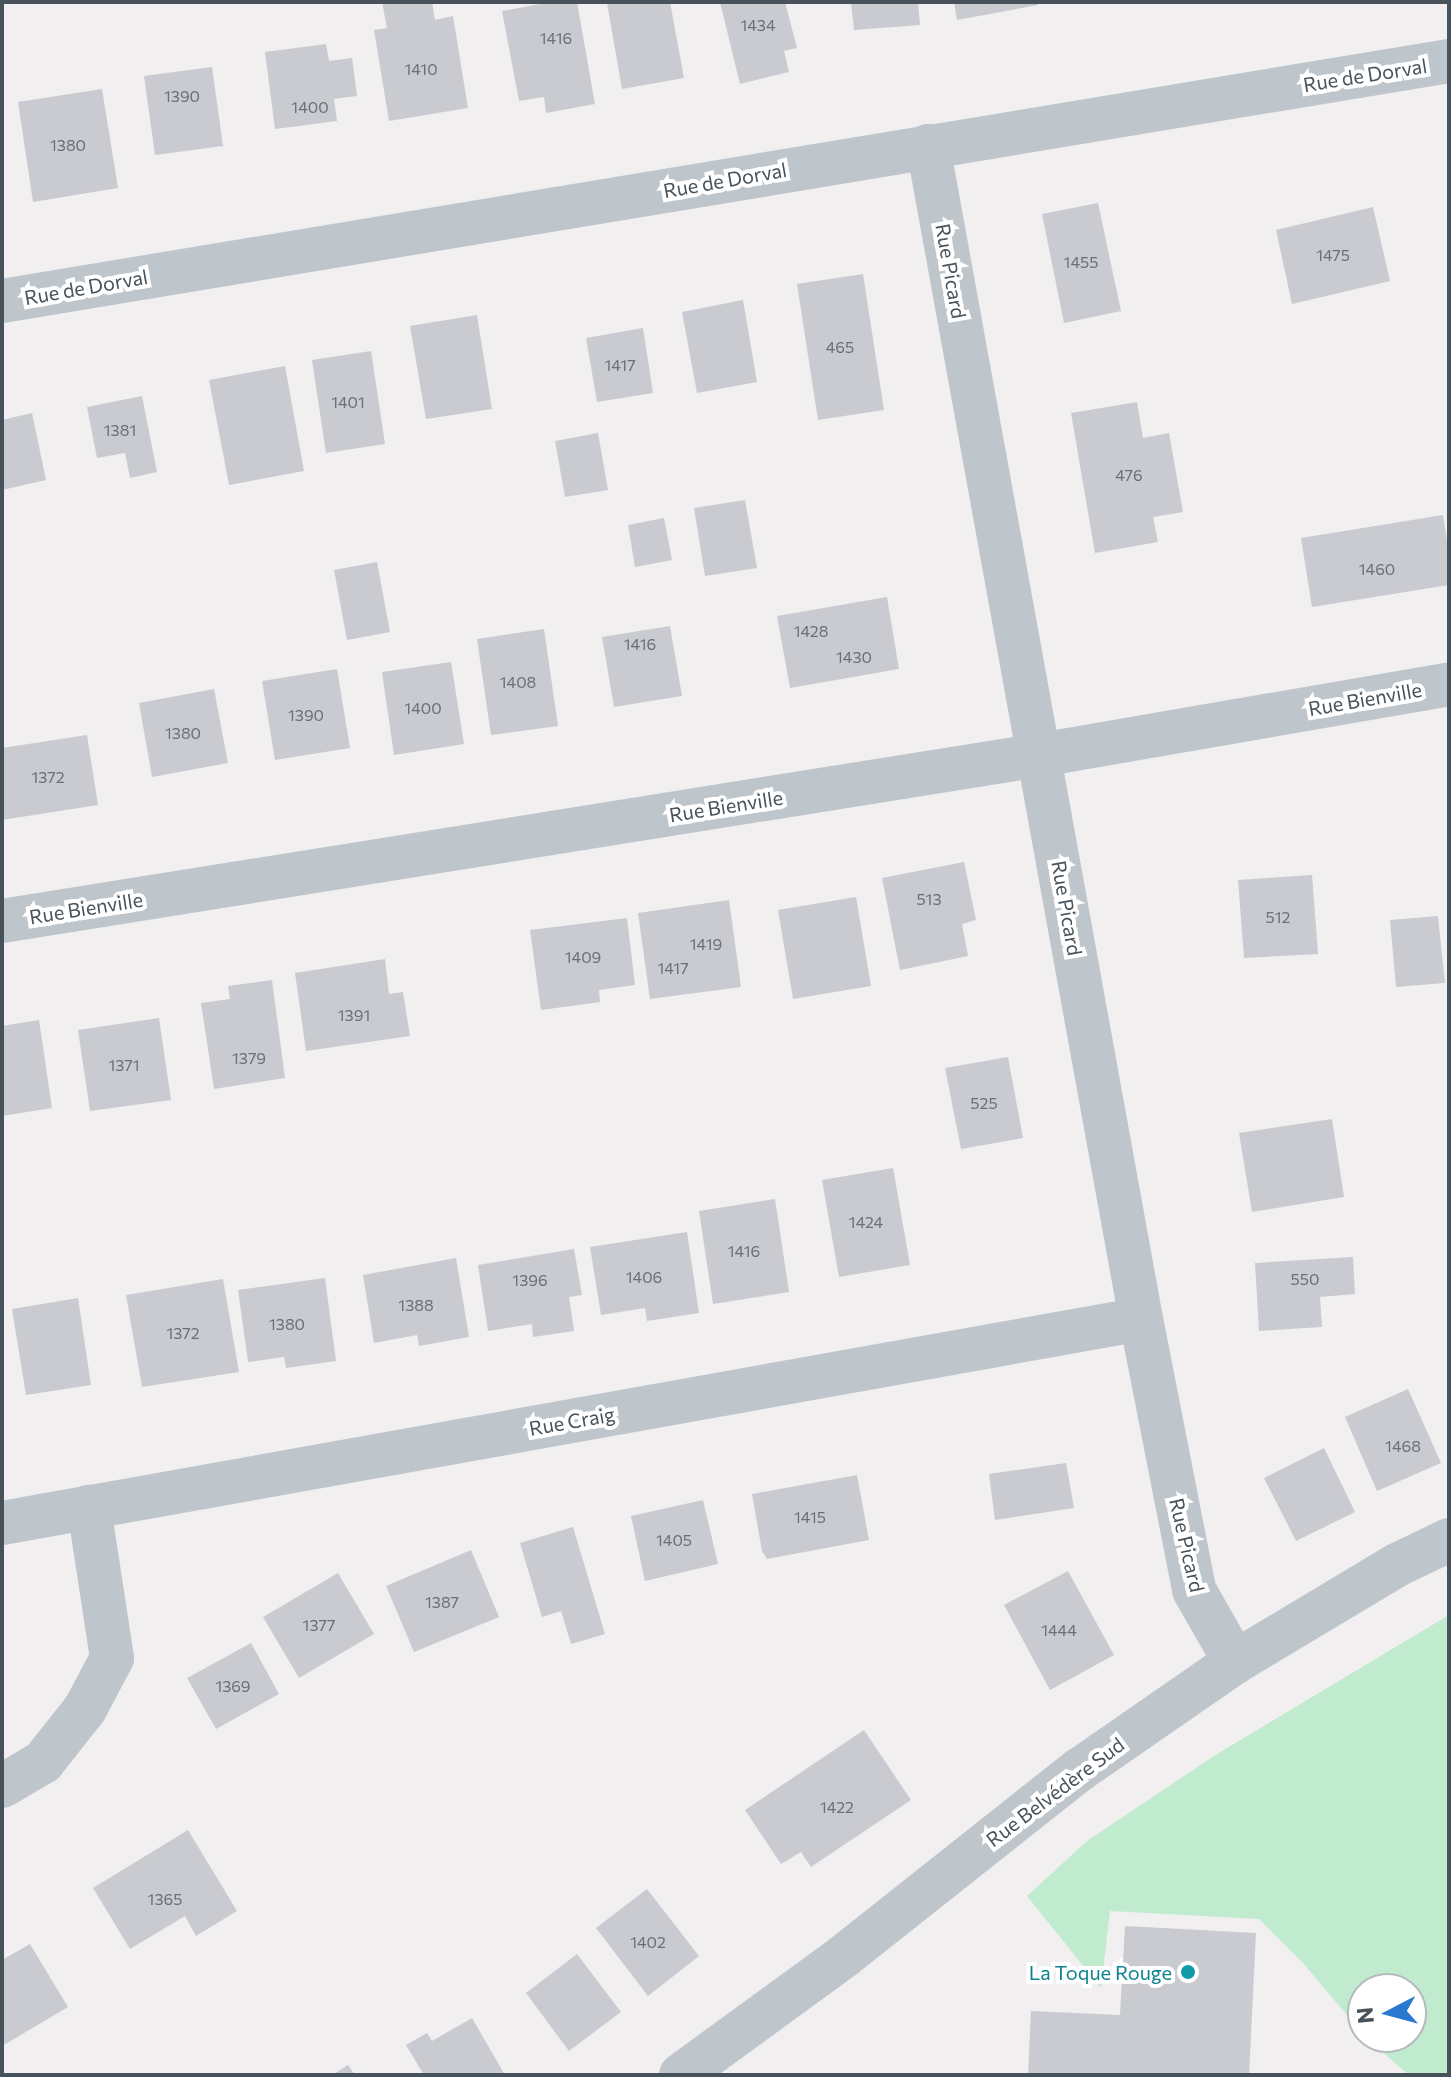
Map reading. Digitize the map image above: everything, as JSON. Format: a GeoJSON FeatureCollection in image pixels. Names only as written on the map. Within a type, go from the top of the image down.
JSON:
{"type":"FeatureCollection","features":[{"type":"Feature","properties":{"kind":"street","name":"Rue de Dorval"},"geometry":{"type":"LineString","coordinates":[[2,301],[1449,61]]}},
{"type":"Feature","properties":{"kind":"street","name":"Rue Picard"},"geometry":{"type":"LineString","coordinates":[[928,146],[1141,1319],[1194,1590],[1235,1662]]}},
{"type":"Feature","properties":{"kind":"street","name":"Rue Bienville"},"geometry":{"type":"LineString","coordinates":[[2,921],[1040,755],[1449,684]]}},
{"type":"Feature","properties":{"kind":"street","name":"Rue Craig"},"geometry":{"type":"LineString","coordinates":[[2,1523],[1141,1319]]}},
{"type":"Feature","properties":{"kind":"street"},"geometry":{"type":"LineString","coordinates":[[2,1786],[43,1762],[85,1709],[112,1658],[89,1507]]}},
{"type":"Feature","properties":{"kind":"street","name":"Rue Belvédère Sud"},"geometry":{"type":"LineString","coordinates":[[681,2075],[844,1956],[1079,1770],[1235,1662],[1397,1565],[1449,1540]]}},
{"type":"Feature","properties":{"kind":"green space"},"geometry":{"type":"Polygon","coordinates":[[[1449,1615],[1449,2075],[1409,2075],[1384,2053],[1427,2053],[1427,1973],[1347,1973],[1347,2015],[1304,1964],[1259,1919],[1110,1911],[1101,1988],[1027,1896],[1087,1841],[1217,1754],[1449,1615]]]}},
{"type":"Feature","properties":{"kind":"building"},"geometry":{"type":"Polygon","coordinates":[[[382,2],[432,2],[435,20],[453,16],[468,108],[389,121],[374,30],[387,28],[382,2]]]}},
{"type":"Feature","properties":{"kind":"building"},"geometry":{"type":"Polygon","coordinates":[[[551,2],[577,2],[595,104],[546,113],[544,97],[519,101],[502,11],[551,2]]]}},
{"type":"Feature","properties":{"kind":"building"},"geometry":{"type":"Polygon","coordinates":[[[670,2],[684,78],[622,89],[607,3],[670,2]]]}},
{"type":"Feature","properties":{"kind":"building"},"geometry":{"type":"Polygon","coordinates":[[[720,2],[785,2],[797,48],[784,51],[789,72],[740,84],[720,2]]]}},
{"type":"Feature","properties":{"kind":"building"},"geometry":{"type":"Polygon","coordinates":[[[851,2],[918,2],[920,25],[854,30],[851,2]]]}},
{"type":"Feature","properties":{"kind":"building"},"geometry":{"type":"Polygon","coordinates":[[[954,2],[1037,2],[1038,5],[957,20],[954,2]]]}},
{"type":"Feature","properties":{"kind":"building"},"geometry":{"type":"Polygon","coordinates":[[[326,44],[329,61],[352,58],[357,96],[334,99],[337,121],[275,129],[265,52],[326,44]]]}},
{"type":"Feature","properties":{"kind":"building"},"geometry":{"type":"Polygon","coordinates":[[[212,67],[223,146],[155,155],[144,76],[212,67]]]}},
{"type":"Feature","properties":{"kind":"building"},"geometry":{"type":"Polygon","coordinates":[[[102,89],[118,188],[33,202],[18,102],[102,89]]]}},
{"type":"Feature","properties":{"kind":"building"},"geometry":{"type":"Polygon","coordinates":[[[1098,203],[1121,311],[1064,323],[1042,214],[1098,203]]]}},
{"type":"Feature","properties":{"kind":"building"},"geometry":{"type":"Polygon","coordinates":[[[1373,207],[1390,281],[1292,304],[1276,230],[1373,207]]]}},
{"type":"Feature","properties":{"kind":"building"},"geometry":{"type":"Polygon","coordinates":[[[863,274],[884,410],[818,420],[797,284],[863,274]]]}},
{"type":"Feature","properties":{"kind":"building"},"geometry":{"type":"Polygon","coordinates":[[[743,300],[757,382],[697,393],[682,312],[743,300]]]}},
{"type":"Feature","properties":{"kind":"building"},"geometry":{"type":"Polygon","coordinates":[[[477,315],[492,409],[426,419],[410,326],[477,315]]]}},
{"type":"Feature","properties":{"kind":"building"},"geometry":{"type":"Polygon","coordinates":[[[643,328],[653,393],[597,402],[586,338],[643,328]]]}},
{"type":"Feature","properties":{"kind":"building"},"geometry":{"type":"Polygon","coordinates":[[[371,351],[385,444],[326,453],[312,360],[371,351]]]}},
{"type":"Feature","properties":{"kind":"building"},"geometry":{"type":"Polygon","coordinates":[[[285,366],[304,471],[229,485],[209,380],[285,366]]]}},
{"type":"Feature","properties":{"kind":"building"},"geometry":{"type":"Polygon","coordinates":[[[142,396],[157,472],[130,478],[125,453],[97,458],[87,407],[142,396]]]}},
{"type":"Feature","properties":{"kind":"building"},"geometry":{"type":"Polygon","coordinates":[[[1137,402],[1143,438],[1169,433],[1183,512],[1153,517],[1158,542],[1095,553],[1071,413],[1137,402]]]}},
{"type":"Feature","properties":{"kind":"building"},"geometry":{"type":"Polygon","coordinates":[[[32,413],[46,480],[2,490],[2,420],[32,413]]]}},
{"type":"Feature","properties":{"kind":"building"},"geometry":{"type":"Polygon","coordinates":[[[598,433],[608,490],[565,497],[555,441],[598,433]]]}},
{"type":"Feature","properties":{"kind":"building"},"geometry":{"type":"Polygon","coordinates":[[[745,500],[757,568],[705,576],[694,508],[745,500]]]}},
{"type":"Feature","properties":{"kind":"building"},"geometry":{"type":"Polygon","coordinates":[[[1443,515],[1449,553],[1449,585],[1312,607],[1301,538],[1443,515]]]}},
{"type":"Feature","properties":{"kind":"building"},"geometry":{"type":"Polygon","coordinates":[[[664,518],[672,560],[635,567],[628,525],[664,518]]]}},
{"type":"Feature","properties":{"kind":"building"},"geometry":{"type":"Polygon","coordinates":[[[377,562],[390,632],[347,640],[334,570],[377,562]]]}},
{"type":"Feature","properties":{"kind":"building"},"geometry":{"type":"Polygon","coordinates":[[[887,597],[899,669],[790,688],[777,616],[887,597]]]}},
{"type":"Feature","properties":{"kind":"building"},"geometry":{"type":"Polygon","coordinates":[[[670,626],[682,696],[614,707],[602,637],[670,626]]]}},
{"type":"Feature","properties":{"kind":"building"},"geometry":{"type":"Polygon","coordinates":[[[544,629],[558,726],[491,735],[477,639],[544,629]]]}},
{"type":"Feature","properties":{"kind":"building"},"geometry":{"type":"Polygon","coordinates":[[[451,662],[464,744],[394,755],[382,672],[451,662]]]}},
{"type":"Feature","properties":{"kind":"building"},"geometry":{"type":"Polygon","coordinates":[[[337,669],[350,748],[275,760],[262,681],[337,669]]]}},
{"type":"Feature","properties":{"kind":"building"},"geometry":{"type":"Polygon","coordinates":[[[214,689],[228,763],[152,777],[139,703],[214,689]]]}},
{"type":"Feature","properties":{"kind":"building"},"geometry":{"type":"Polygon","coordinates":[[[87,735],[98,805],[2,820],[2,748],[87,735]]]}},
{"type":"Feature","properties":{"kind":"building"},"geometry":{"type":"Polygon","coordinates":[[[964,862],[976,920],[962,924],[968,956],[900,970],[882,878],[964,862]]]}},
{"type":"Feature","properties":{"kind":"building"},"geometry":{"type":"Polygon","coordinates":[[[1312,875],[1318,954],[1244,958],[1238,880],[1312,875]]]}},
{"type":"Feature","properties":{"kind":"building"},"geometry":{"type":"Polygon","coordinates":[[[856,897],[871,986],[793,999],[778,910],[856,897]]]}},
{"type":"Feature","properties":{"kind":"building"},"geometry":{"type":"Polygon","coordinates":[[[729,900],[741,987],[650,999],[638,913],[729,900]]]}},
{"type":"Feature","properties":{"kind":"building"},"geometry":{"type":"Polygon","coordinates":[[[1438,916],[1445,983],[1396,987],[1390,920],[1438,916]]]}},
{"type":"Feature","properties":{"kind":"building"},"geometry":{"type":"Polygon","coordinates":[[[627,918],[635,985],[599,990],[600,1002],[541,1010],[530,930],[627,918]]]}},
{"type":"Feature","properties":{"kind":"building"},"geometry":{"type":"Polygon","coordinates":[[[385,959],[389,994],[403,992],[410,1036],[306,1051],[295,973],[385,959]]]}},
{"type":"Feature","properties":{"kind":"building"},"geometry":{"type":"Polygon","coordinates":[[[272,980],[285,1078],[214,1089],[201,1003],[230,999],[228,986],[272,980]]]}},
{"type":"Feature","properties":{"kind":"building"},"geometry":{"type":"Polygon","coordinates":[[[159,1018],[171,1100],[90,1111],[78,1030],[159,1018]]]}},
{"type":"Feature","properties":{"kind":"building"},"geometry":{"type":"Polygon","coordinates":[[[39,1020],[52,1108],[2,1116],[2,1026],[39,1020]]]}},
{"type":"Feature","properties":{"kind":"building"},"geometry":{"type":"Polygon","coordinates":[[[1008,1057],[1023,1138],[961,1149],[945,1068],[1008,1057]]]}},
{"type":"Feature","properties":{"kind":"building"},"geometry":{"type":"Polygon","coordinates":[[[1332,1119],[1344,1197],[1252,1212],[1239,1133],[1332,1119]]]}},
{"type":"Feature","properties":{"kind":"building"},"geometry":{"type":"Polygon","coordinates":[[[893,1168],[910,1265],[839,1277],[822,1180],[893,1168]]]}},
{"type":"Feature","properties":{"kind":"building"},"geometry":{"type":"Polygon","coordinates":[[[775,1199],[789,1292],[713,1304],[699,1211],[775,1199]]]}},
{"type":"Feature","properties":{"kind":"building"},"geometry":{"type":"Polygon","coordinates":[[[687,1232],[699,1313],[647,1321],[645,1308],[601,1315],[590,1247],[687,1232]]]}},
{"type":"Feature","properties":{"kind":"building"},"geometry":{"type":"Polygon","coordinates":[[[574,1249],[582,1295],[569,1297],[574,1331],[533,1337],[532,1324],[488,1331],[478,1265],[574,1249]]]}},
{"type":"Feature","properties":{"kind":"building"},"geometry":{"type":"Polygon","coordinates":[[[1353,1257],[1355,1294],[1320,1297],[1322,1327],[1259,1331],[1255,1263],[1353,1257]]]}},
{"type":"Feature","properties":{"kind":"building"},"geometry":{"type":"Polygon","coordinates":[[[456,1258],[469,1337],[419,1346],[417,1335],[374,1343],[363,1275],[456,1258]]]}},
{"type":"Feature","properties":{"kind":"building"},"geometry":{"type":"Polygon","coordinates":[[[325,1278],[336,1361],[286,1368],[284,1357],[248,1362],[238,1290],[325,1278]]]}},
{"type":"Feature","properties":{"kind":"building"},"geometry":{"type":"Polygon","coordinates":[[[223,1279],[239,1372],[142,1387],[126,1295],[223,1279]]]}},
{"type":"Feature","properties":{"kind":"building"},"geometry":{"type":"Polygon","coordinates":[[[78,1298],[91,1385],[26,1395],[12,1309],[78,1298]]]}},
{"type":"Feature","properties":{"kind":"building"},"geometry":{"type":"Polygon","coordinates":[[[1408,1389],[1441,1463],[1377,1491],[1345,1417],[1408,1389]]]}},
{"type":"Feature","properties":{"kind":"building"},"geometry":{"type":"Polygon","coordinates":[[[1324,1448],[1355,1512],[1296,1541],[1264,1478],[1324,1448]]]}},
{"type":"Feature","properties":{"kind":"building"},"geometry":{"type":"Polygon","coordinates":[[[1066,1463],[1074,1508],[995,1520],[989,1474],[1066,1463]]]}},
{"type":"Feature","properties":{"kind":"building"},"geometry":{"type":"Polygon","coordinates":[[[857,1475],[869,1540],[767,1559],[762,1551],[752,1494],[857,1475]]]}},
{"type":"Feature","properties":{"kind":"building"},"geometry":{"type":"Polygon","coordinates":[[[703,1500],[718,1564],[645,1581],[631,1516],[703,1500]]]}},
{"type":"Feature","properties":{"kind":"building"},"geometry":{"type":"Polygon","coordinates":[[[573,1527],[605,1634],[571,1644],[561,1611],[542,1617],[520,1543],[573,1527]]]}},
{"type":"Feature","properties":{"kind":"building"},"geometry":{"type":"Polygon","coordinates":[[[471,1550],[499,1617],[414,1652],[386,1586],[471,1550]]]}},
{"type":"Feature","properties":{"kind":"building"},"geometry":{"type":"Polygon","coordinates":[[[1068,1571],[1114,1655],[1050,1690],[1004,1605],[1068,1571]]]}},
{"type":"Feature","properties":{"kind":"building"},"geometry":{"type":"Polygon","coordinates":[[[338,1573],[374,1634],[299,1678],[263,1617],[338,1573]]]}},
{"type":"Feature","properties":{"kind":"building"},"geometry":{"type":"Polygon","coordinates":[[[251,1643],[279,1694],[216,1729],[187,1678],[251,1643]]]}},
{"type":"Feature","properties":{"kind":"building"},"geometry":{"type":"Polygon","coordinates":[[[864,1730],[911,1800],[811,1867],[801,1852],[781,1864],[745,1810],[864,1730]]]}},
{"type":"Feature","properties":{"kind":"building"},"geometry":{"type":"Polygon","coordinates":[[[188,1830],[237,1911],[196,1936],[185,1916],[130,1949],[93,1888],[188,1830]]]}},
{"type":"Feature","properties":{"kind":"building"},"geometry":{"type":"Polygon","coordinates":[[[647,1889],[699,1956],[648,1996],[596,1928],[647,1889]]]}},
{"type":"Feature","properties":{"kind":"building","name":"La Toque Rouge"},"geometry":{"type":"Polygon","coordinates":[[[1125,1926],[1256,1933],[1249,2075],[1028,2075],[1031,2011],[1120,2015],[1125,1926]]]}},
{"type":"Feature","properties":{"kind":"building"},"geometry":{"type":"Polygon","coordinates":[[[30,1944],[68,2007],[2,2046],[2,1960],[30,1944]]]}},
{"type":"Feature","properties":{"kind":"building"},"geometry":{"type":"Polygon","coordinates":[[[577,1954],[621,2012],[569,2051],[526,1993],[577,1954]]]}},
{"type":"Feature","properties":{"kind":"building"},"geometry":{"type":"Polygon","coordinates":[[[472,2018],[505,2075],[424,2075],[406,2045],[427,2033],[432,2041],[472,2018]]]}},
{"type":"Feature","properties":{"kind":"building"},"geometry":{"type":"Polygon","coordinates":[[[348,2065],[355,2075],[332,2075],[348,2065]]]}},
{"type":"Feature","properties":{"kind":"place","name":"La Toque Rouge"},"geometry":{"type":"Point","coordinates":[1188,1972]}}]}
